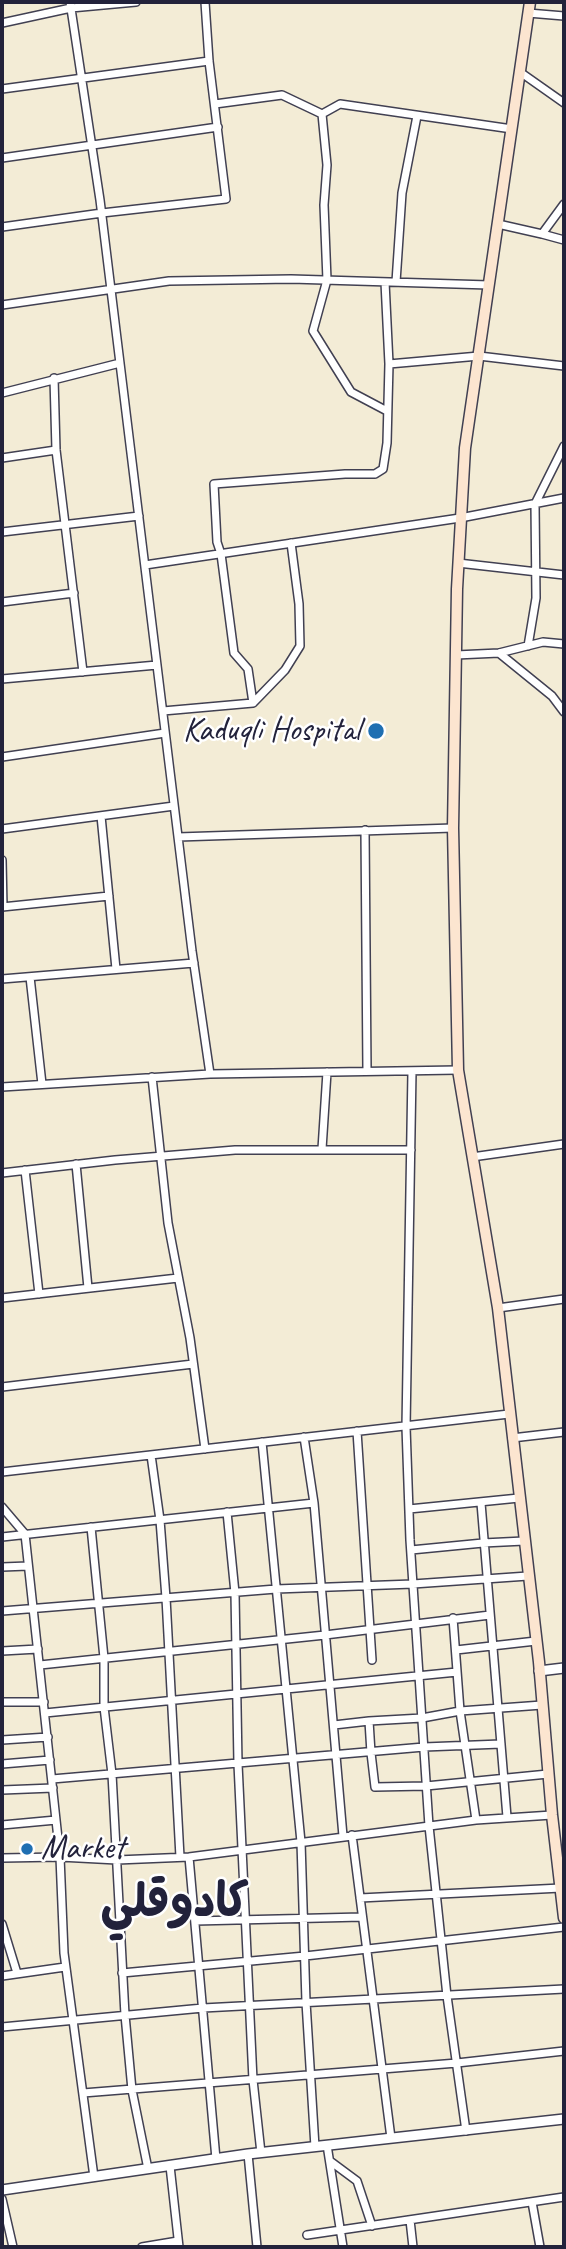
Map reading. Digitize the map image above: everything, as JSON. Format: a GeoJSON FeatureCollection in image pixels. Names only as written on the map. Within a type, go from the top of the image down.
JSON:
{"type":"FeatureCollection","features":[{"type":"Feature","properties":{"kind":"main road"},"geometry":{"type":"LineString","coordinates":[[529,7],[465,448],[458,563],[453,828],[458,1070],[498,1308],[564,1918]]}},
{"type":"Feature","properties":{"kind":"street"},"geometry":{"type":"LineString","coordinates":[[2,23],[70,5],[136,2]]}},
{"type":"Feature","properties":{"kind":"street"},"geometry":{"type":"LineString","coordinates":[[2,227],[226,199],[209,61],[205,2]]}},
{"type":"Feature","properties":{"kind":"street"},"geometry":{"type":"LineString","coordinates":[[70,5],[102,213],[174,806],[210,1074]]}},
{"type":"Feature","properties":{"kind":"street"},"geometry":{"type":"LineString","coordinates":[[529,7],[564,16]]}},
{"type":"Feature","properties":{"kind":"street"},"geometry":{"type":"LineString","coordinates":[[2,89],[209,61]]}},
{"type":"Feature","properties":{"kind":"street"},"geometry":{"type":"LineString","coordinates":[[520,72],[564,103]]}},
{"type":"Feature","properties":{"kind":"street"},"geometry":{"type":"LineString","coordinates":[[215,104],[282,95],[322,114]]}},
{"type":"Feature","properties":{"kind":"street"},"geometry":{"type":"LineString","coordinates":[[322,114],[340,104],[512,129]]}},
{"type":"Feature","properties":{"kind":"street"},"geometry":{"type":"LineString","coordinates":[[322,114],[327,165],[324,205],[327,280],[313,331],[351,392],[387,411]]}},
{"type":"Feature","properties":{"kind":"street"},"geometry":{"type":"LineString","coordinates":[[396,282],[402,193],[417,116]]}},
{"type":"Feature","properties":{"kind":"street"},"geometry":{"type":"LineString","coordinates":[[2,158],[218,127]]}},
{"type":"Feature","properties":{"kind":"street"},"geometry":{"type":"LineString","coordinates":[[542,234],[564,204]]}},
{"type":"Feature","properties":{"kind":"street"},"geometry":{"type":"LineString","coordinates":[[498,224],[564,240]]}},
{"type":"Feature","properties":{"kind":"street"},"geometry":{"type":"LineString","coordinates":[[2,305],[169,281],[327,280],[489,285]]}},
{"type":"Feature","properties":{"kind":"street"},"geometry":{"type":"LineString","coordinates":[[253,704],[248,669],[234,653],[221,554],[217,542],[214,484],[375,474],[383,469],[387,443],[389,364],[385,282]]}},
{"type":"Feature","properties":{"kind":"street"},"geometry":{"type":"LineString","coordinates":[[389,364],[479,356],[564,366]]}},
{"type":"Feature","properties":{"kind":"street"},"geometry":{"type":"LineString","coordinates":[[2,393],[120,363]]}},
{"type":"Feature","properties":{"kind":"street"},"geometry":{"type":"LineString","coordinates":[[54,378],[56,450],[83,671]]}},
{"type":"Feature","properties":{"kind":"street"},"geometry":{"type":"LineString","coordinates":[[528,646],[536,598],[535,504],[564,446]]}},
{"type":"Feature","properties":{"kind":"street"},"geometry":{"type":"LineString","coordinates":[[2,458],[56,450]]}},
{"type":"Feature","properties":{"kind":"street"},"geometry":{"type":"LineString","coordinates":[[145,565],[460,518],[564,498]]}},
{"type":"Feature","properties":{"kind":"street"},"geometry":{"type":"LineString","coordinates":[[2,532],[139,516]]}},
{"type":"Feature","properties":{"kind":"street"},"geometry":{"type":"LineString","coordinates":[[163,711],[253,704],[285,670],[300,646],[299,604],[291,543]]}},
{"type":"Feature","properties":{"kind":"street"},"geometry":{"type":"LineString","coordinates":[[458,563],[564,575]]}},
{"type":"Feature","properties":{"kind":"street"},"geometry":{"type":"LineString","coordinates":[[2,602],[74,593]]}},
{"type":"Feature","properties":{"kind":"street"},"geometry":{"type":"LineString","coordinates":[[456,655],[499,653],[543,642],[564,644]]}},
{"type":"Feature","properties":{"kind":"street"},"geometry":{"type":"LineString","coordinates":[[499,653],[552,696],[564,712]]}},
{"type":"Feature","properties":{"kind":"street"},"geometry":{"type":"LineString","coordinates":[[2,679],[157,665]]}},
{"type":"Feature","properties":{"kind":"street"},"geometry":{"type":"LineString","coordinates":[[2,757],[165,733]]}},
{"type":"Feature","properties":{"kind":"street"},"geometry":{"type":"LineString","coordinates":[[2,829],[174,806]]}},
{"type":"Feature","properties":{"kind":"street"},"geometry":{"type":"LineString","coordinates":[[101,816],[116,969]]}},
{"type":"Feature","properties":{"kind":"street"},"geometry":{"type":"LineString","coordinates":[[178,837],[453,828]]}},
{"type":"Feature","properties":{"kind":"street"},"geometry":{"type":"LineString","coordinates":[[365,830],[367,1072]]}},
{"type":"Feature","properties":{"kind":"street"},"geometry":{"type":"LineString","coordinates":[[2,860],[3,907],[109,896]]}},
{"type":"Feature","properties":{"kind":"street"},"geometry":{"type":"LineString","coordinates":[[2,979],[194,963]]}},
{"type":"Feature","properties":{"kind":"street"},"geometry":{"type":"LineString","coordinates":[[30,977],[42,1084]]}},
{"type":"Feature","properties":{"kind":"street"},"geometry":{"type":"LineString","coordinates":[[2,1087],[210,1074],[458,1070]]}},
{"type":"Feature","properties":{"kind":"street"},"geometry":{"type":"LineString","coordinates":[[322,1149],[327,1072]]}},
{"type":"Feature","properties":{"kind":"street"},"geometry":{"type":"LineString","coordinates":[[412,1072],[406,1427],[411,1550],[429,1826],[447,1996],[466,2131]]}},
{"type":"Feature","properties":{"kind":"street"},"geometry":{"type":"LineString","coordinates":[[152,1077],[168,1223],[205,1449]]}},
{"type":"Feature","properties":{"kind":"street"},"geometry":{"type":"LineString","coordinates":[[472,1157],[564,1144]]}},
{"type":"Feature","properties":{"kind":"street"},"geometry":{"type":"LineString","coordinates":[[2,1173],[235,1150],[411,1150]]}},
{"type":"Feature","properties":{"kind":"street"},"geometry":{"type":"LineString","coordinates":[[76,1164],[88,1288]]}},
{"type":"Feature","properties":{"kind":"street"},"geometry":{"type":"LineString","coordinates":[[25,1170],[39,1294]]}},
{"type":"Feature","properties":{"kind":"street"},"geometry":{"type":"LineString","coordinates":[[2,1298],[178,1278]]}},
{"type":"Feature","properties":{"kind":"street"},"geometry":{"type":"LineString","coordinates":[[498,1308],[564,1299]]}},
{"type":"Feature","properties":{"kind":"street"},"geometry":{"type":"LineString","coordinates":[[2,1387],[193,1364]]}},
{"type":"Feature","properties":{"kind":"street"},"geometry":{"type":"LineString","coordinates":[[2,1472],[509,1414]]}},
{"type":"Feature","properties":{"kind":"street"},"geometry":{"type":"LineString","coordinates":[[357,1432],[372,1660]]}},
{"type":"Feature","properties":{"kind":"street"},"geometry":{"type":"LineString","coordinates":[[512,1438],[564,1432]]}},
{"type":"Feature","properties":{"kind":"street"},"geometry":{"type":"LineString","coordinates":[[304,1437],[314,1503],[343,1836]]}},
{"type":"Feature","properties":{"kind":"street"},"geometry":{"type":"LineString","coordinates":[[262,1442],[301,1842],[306,2003],[315,2147]]}},
{"type":"Feature","properties":{"kind":"street"},"geometry":{"type":"LineString","coordinates":[[151,1455],[160,1520],[166,1598],[180,1857]]}},
{"type":"Feature","properties":{"kind":"street"},"geometry":{"type":"LineString","coordinates":[[409,1509],[519,1498]]}},
{"type":"Feature","properties":{"kind":"street"},"geometry":{"type":"LineString","coordinates":[[2,1537],[314,1503]]}},
{"type":"Feature","properties":{"kind":"street"},"geometry":{"type":"LineString","coordinates":[[481,1503],[507,1817]]}},
{"type":"Feature","properties":{"kind":"street"},"geometry":{"type":"LineString","coordinates":[[2,1507],[25,1534],[60,1857],[65,1967],[94,2177]]}},
{"type":"Feature","properties":{"kind":"street"},"geometry":{"type":"LineString","coordinates":[[228,1512],[235,1594],[238,1764],[253,2080],[261,2153]]}},
{"type":"Feature","properties":{"kind":"street"},"geometry":{"type":"LineString","coordinates":[[91,1527],[104,1658],[104,1707],[112,1774],[125,2015],[132,2090],[148,2169]]}},
{"type":"Feature","properties":{"kind":"street"},"geometry":{"type":"LineString","coordinates":[[411,1550],[524,1541]]}},
{"type":"Feature","properties":{"kind":"street"},"geometry":{"type":"LineString","coordinates":[[2,1567],[28,1566]]}},
{"type":"Feature","properties":{"kind":"street"},"geometry":{"type":"LineString","coordinates":[[2,1611],[276,1589],[528,1576]]}},
{"type":"Feature","properties":{"kind":"street"},"geometry":{"type":"LineString","coordinates":[[40,1665],[490,1615]]}},
{"type":"Feature","properties":{"kind":"street"},"geometry":{"type":"LineString","coordinates":[[453,1618],[460,1711],[476,1820]]}},
{"type":"Feature","properties":{"kind":"street"},"geometry":{"type":"LineString","coordinates":[[456,1650],[536,1641]]}},
{"type":"Feature","properties":{"kind":"street"},"geometry":{"type":"LineString","coordinates":[[2,1651],[38,1649]]}},
{"type":"Feature","properties":{"kind":"street"},"geometry":{"type":"LineString","coordinates":[[539,1671],[564,1668]]}},
{"type":"Feature","properties":{"kind":"street"},"geometry":{"type":"LineString","coordinates":[[45,1713],[457,1672]]}},
{"type":"Feature","properties":{"kind":"street"},"geometry":{"type":"LineString","coordinates":[[2,1702],[44,1702]]}},
{"type":"Feature","properties":{"kind":"street"},"geometry":{"type":"LineString","coordinates":[[334,1725],[422,1718],[460,1711],[542,1706]]}},
{"type":"Feature","properties":{"kind":"street"},"geometry":{"type":"LineString","coordinates":[[369,1721],[375,1787],[426,1786],[548,1774]]}},
{"type":"Feature","properties":{"kind":"street"},"geometry":{"type":"LineString","coordinates":[[2,1740],[48,1737]]}},
{"type":"Feature","properties":{"kind":"street"},"geometry":{"type":"LineString","coordinates":[[52,1779],[424,1747],[501,1744]]}},
{"type":"Feature","properties":{"kind":"street"},"geometry":{"type":"LineString","coordinates":[[2,1764],[50,1760]]}},
{"type":"Feature","properties":{"kind":"street"},"geometry":{"type":"LineString","coordinates":[[2,1790],[53,1788]]}},
{"type":"Feature","properties":{"kind":"street"},"geometry":{"type":"LineString","coordinates":[[2,1858],[117,1860],[189,1857],[476,1820],[552,1815]]}},
{"type":"Feature","properties":{"kind":"street"},"geometry":{"type":"LineString","coordinates":[[2,1825],[56,1820]]}},
{"type":"Feature","properties":{"kind":"street"},"geometry":{"type":"LineString","coordinates":[[352,1835],[380,2070],[391,2138]]}},
{"type":"Feature","properties":{"kind":"street"},"geometry":{"type":"LineString","coordinates":[[189,1857],[216,2159]]}},
{"type":"Feature","properties":{"kind":"street"},"geometry":{"type":"LineString","coordinates":[[360,1898],[561,1888]]}},
{"type":"Feature","properties":{"kind":"street"},"geometry":{"type":"LineString","coordinates":[[195,1921],[362,1917]]}},
{"type":"Feature","properties":{"kind":"street"},"geometry":{"type":"LineString","coordinates":[[2,1924],[17,1973]]}},
{"type":"Feature","properties":{"kind":"street"},"geometry":{"type":"LineString","coordinates":[[122,1973],[564,1927]]}},
{"type":"Feature","properties":{"kind":"street"},"geometry":{"type":"LineString","coordinates":[[2,1976],[65,1967]]}},
{"type":"Feature","properties":{"kind":"street"},"geometry":{"type":"LineString","coordinates":[[2,2026],[203,2008],[564,1989]]}},
{"type":"Feature","properties":{"kind":"street"},"geometry":{"type":"LineString","coordinates":[[83,2093],[380,2070],[564,2051]]}},
{"type":"Feature","properties":{"kind":"street"},"geometry":{"type":"LineString","coordinates":[[2,2190],[248,2154],[564,2119]]}},
{"type":"Feature","properties":{"kind":"street"},"geometry":{"type":"LineString","coordinates":[[327,2145],[343,2247]]}},
{"type":"Feature","properties":{"kind":"street"},"geometry":{"type":"LineString","coordinates":[[248,2154],[257,2247]]}},
{"type":"Feature","properties":{"kind":"street"},"geometry":{"type":"LineString","coordinates":[[330,2161],[357,2181],[372,2227]]}},
{"type":"Feature","properties":{"kind":"street"},"geometry":{"type":"LineString","coordinates":[[142,2247],[179,2244],[170,2166]]}},
{"type":"Feature","properties":{"kind":"street"},"geometry":{"type":"LineString","coordinates":[[307,2235],[564,2197]]}},
{"type":"Feature","properties":{"kind":"street"},"geometry":{"type":"LineString","coordinates":[[2,2199],[13,2247]]}},
{"type":"Feature","properties":{"kind":"street"},"geometry":{"type":"LineString","coordinates":[[532,2202],[540,2247]]}},
{"type":"Feature","properties":{"kind":"street"},"geometry":{"type":"LineString","coordinates":[[410,2220],[413,2247]]}},
{"type":"Feature","properties":{"kind":"place","name":"Kaduqli Hospital"},"geometry":{"type":"Point","coordinates":[376,731]}},
{"type":"Feature","properties":{"kind":"place","name":"Market"},"geometry":{"type":"Point","coordinates":[27,1849]}},
{"type":"Feature","properties":{"kind":"district","name":"كادوقلي"},"geometry":{"type":"Point","coordinates":[175,1904]}}]}
